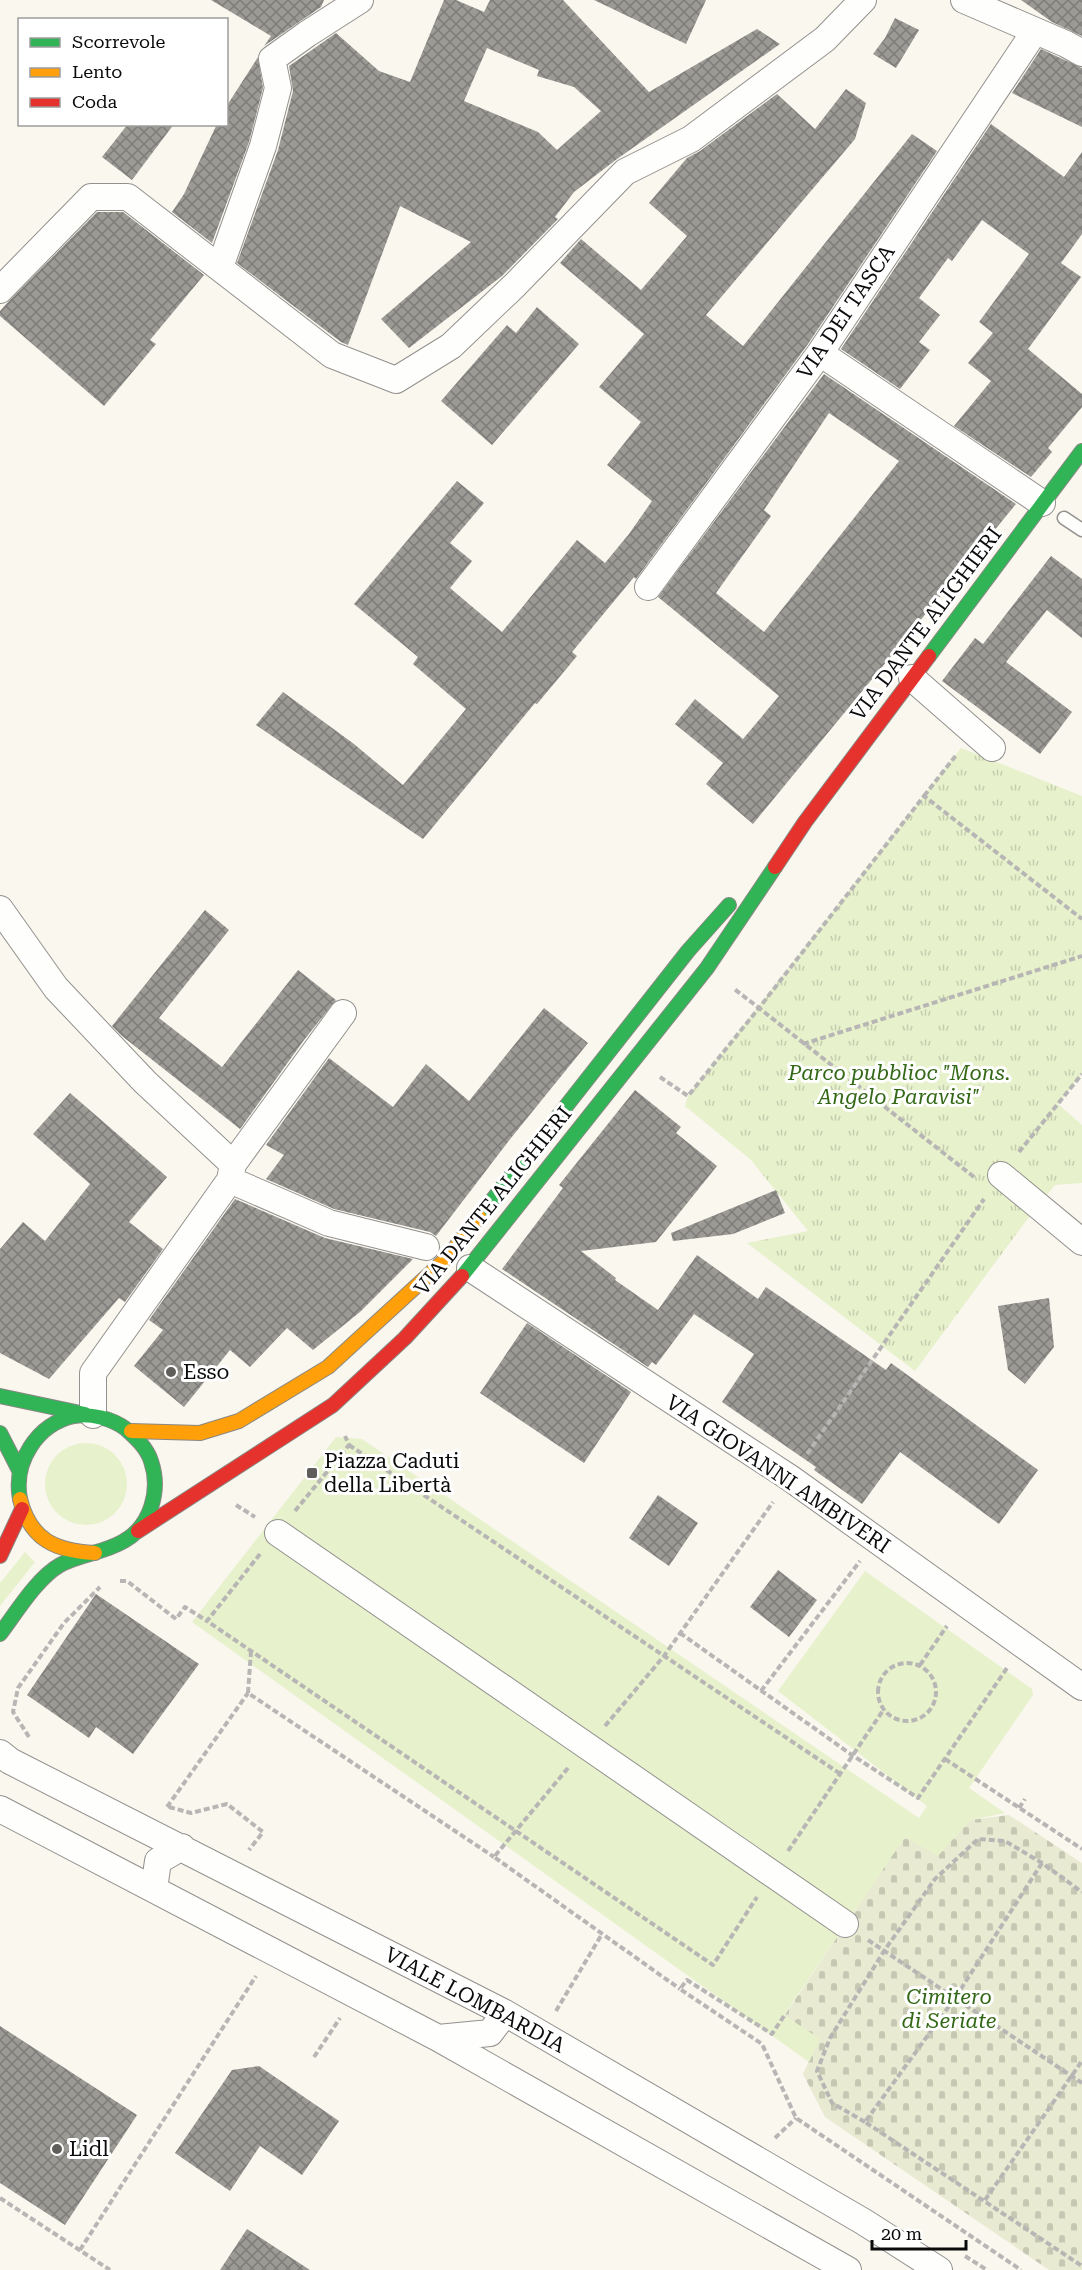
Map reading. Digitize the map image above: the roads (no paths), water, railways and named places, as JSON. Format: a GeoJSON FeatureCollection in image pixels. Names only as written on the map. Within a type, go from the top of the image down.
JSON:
{"type":"FeatureCollection","features":[{"type":"Feature","properties":{"kind":"main road","name":"VIA DANTE ALIGHIERI"},"geometry":{"type":"LineString","coordinates":[[138,1531],[333,1405],[405,1338],[470,1268],[707,968],[805,822],[1082,451]]}},
{"type":"Feature","properties":{"kind":"main road","name":"VIA DANTE ALIGHIERI"},"geometry":{"type":"LineString","coordinates":[[131,1431],[200,1433],[239,1421],[328,1367],[447,1258],[688,951],[805,822]]}},
{"type":"Feature","properties":{"kind":"main road"},"geometry":{"type":"LineString","coordinates":[[0,1396],[113,1420],[131,1431],[145,1447],[154,1468],[156,1490],[150,1512],[138,1531],[126,1542],[111,1549],[58,1566],[0,1634]]}},
{"type":"Feature","properties":{"kind":"main road"},"geometry":{"type":"LineString","coordinates":[[93,1415],[73,1417],[54,1424],[38,1435],[26,1451],[19,1470],[18,1489],[22,1509],[34,1529],[51,1544],[72,1552],[95,1553]]}},
{"type":"Feature","properties":{"kind":"main road"},"geometry":{"type":"LineString","coordinates":[[0,1433],[19,1470]]}},
{"type":"Feature","properties":{"kind":"main road"},"geometry":{"type":"LineString","coordinates":[[0,1556],[22,1509]]}},
{"type":"Feature","properties":{"kind":"street"},"geometry":{"type":"LineString","coordinates":[[219,267],[263,146],[278,88],[272,59],[360,0]]}},
{"type":"Feature","properties":{"kind":"street"},"geometry":{"type":"LineString","coordinates":[[0,290],[91,196],[128,197],[332,355],[396,380],[451,346],[515,285],[625,172],[691,140],[825,39],[863,0]]}},
{"type":"Feature","properties":{"kind":"street"},"geometry":{"type":"LineString","coordinates":[[964,0],[1082,53]]}},
{"type":"Feature","properties":{"kind":"street","name":"VIA DEI TASCA"},"geometry":{"type":"LineString","coordinates":[[648,587],[820,353],[1035,31]]}},
{"type":"Feature","properties":{"kind":"street"},"geometry":{"type":"LineString","coordinates":[[820,353],[1042,504]]}},
{"type":"Feature","properties":{"kind":"street"},"geometry":{"type":"LineString","coordinates":[[912,678],[983,740]]}},
{"type":"Feature","properties":{"kind":"street"},"geometry":{"type":"LineString","coordinates":[[0,909],[56,988],[231,1172],[329,1223],[426,1247]]}},
{"type":"Feature","properties":{"kind":"street"},"geometry":{"type":"LineString","coordinates":[[93,1415],[93,1373],[344,1013]]}},
{"type":"Feature","properties":{"kind":"street"},"geometry":{"type":"LineString","coordinates":[[996,1183],[1082,1242]]}},
{"type":"Feature","properties":{"kind":"street","name":"VIA GIOVANNI AMBIVERI"},"geometry":{"type":"LineString","coordinates":[[470,1268],[790,1478],[1082,1687]]}},
{"type":"Feature","properties":{"kind":"street"},"geometry":{"type":"LineString","coordinates":[[278,1533],[845,1924]]}},
{"type":"Feature","properties":{"kind":"street","name":"VIALE LOMBARDIA"},"geometry":{"type":"LineString","coordinates":[[5,1757],[505,2013],[864,2222],[939,2270]]}},
{"type":"Feature","properties":{"kind":"street"},"geometry":{"type":"LineString","coordinates":[[0,1809],[438,2037],[848,2270]]}},
{"type":"Feature","properties":{"kind":"street"},"geometry":{"type":"LineString","coordinates":[[154,1889],[158,1861],[182,1847]]}},
{"type":"Feature","properties":{"kind":"street"},"geometry":{"type":"LineString","coordinates":[[438,2037],[490,2033],[505,2013]]}},
{"type":"Feature","properties":{"kind":"lane"},"geometry":{"type":"LineString","coordinates":[[1064,519],[1082,530]]}},
{"type":"Feature","properties":{"kind":"place","name":"Esso"},"geometry":{"type":"Point","coordinates":[171,1372]}},
{"type":"Feature","properties":{"kind":"place","name":"Piazza Caduti della Libertà"},"geometry":{"type":"Point","coordinates":[312,1473]}},
{"type":"Feature","properties":{"kind":"place","name":"Lidl"},"geometry":{"type":"Point","coordinates":[57,2149]}},
{"type":"Feature","properties":{"kind":"park label","name":"Parco pubblioc \"Mons. Angelo Paravisi\""},"geometry":{"type":"Point","coordinates":[899,1085]}},
{"type":"Feature","properties":{"kind":"park label","name":"Cimitero di Seriate"},"geometry":{"type":"Point","coordinates":[949,2009]}}]}
